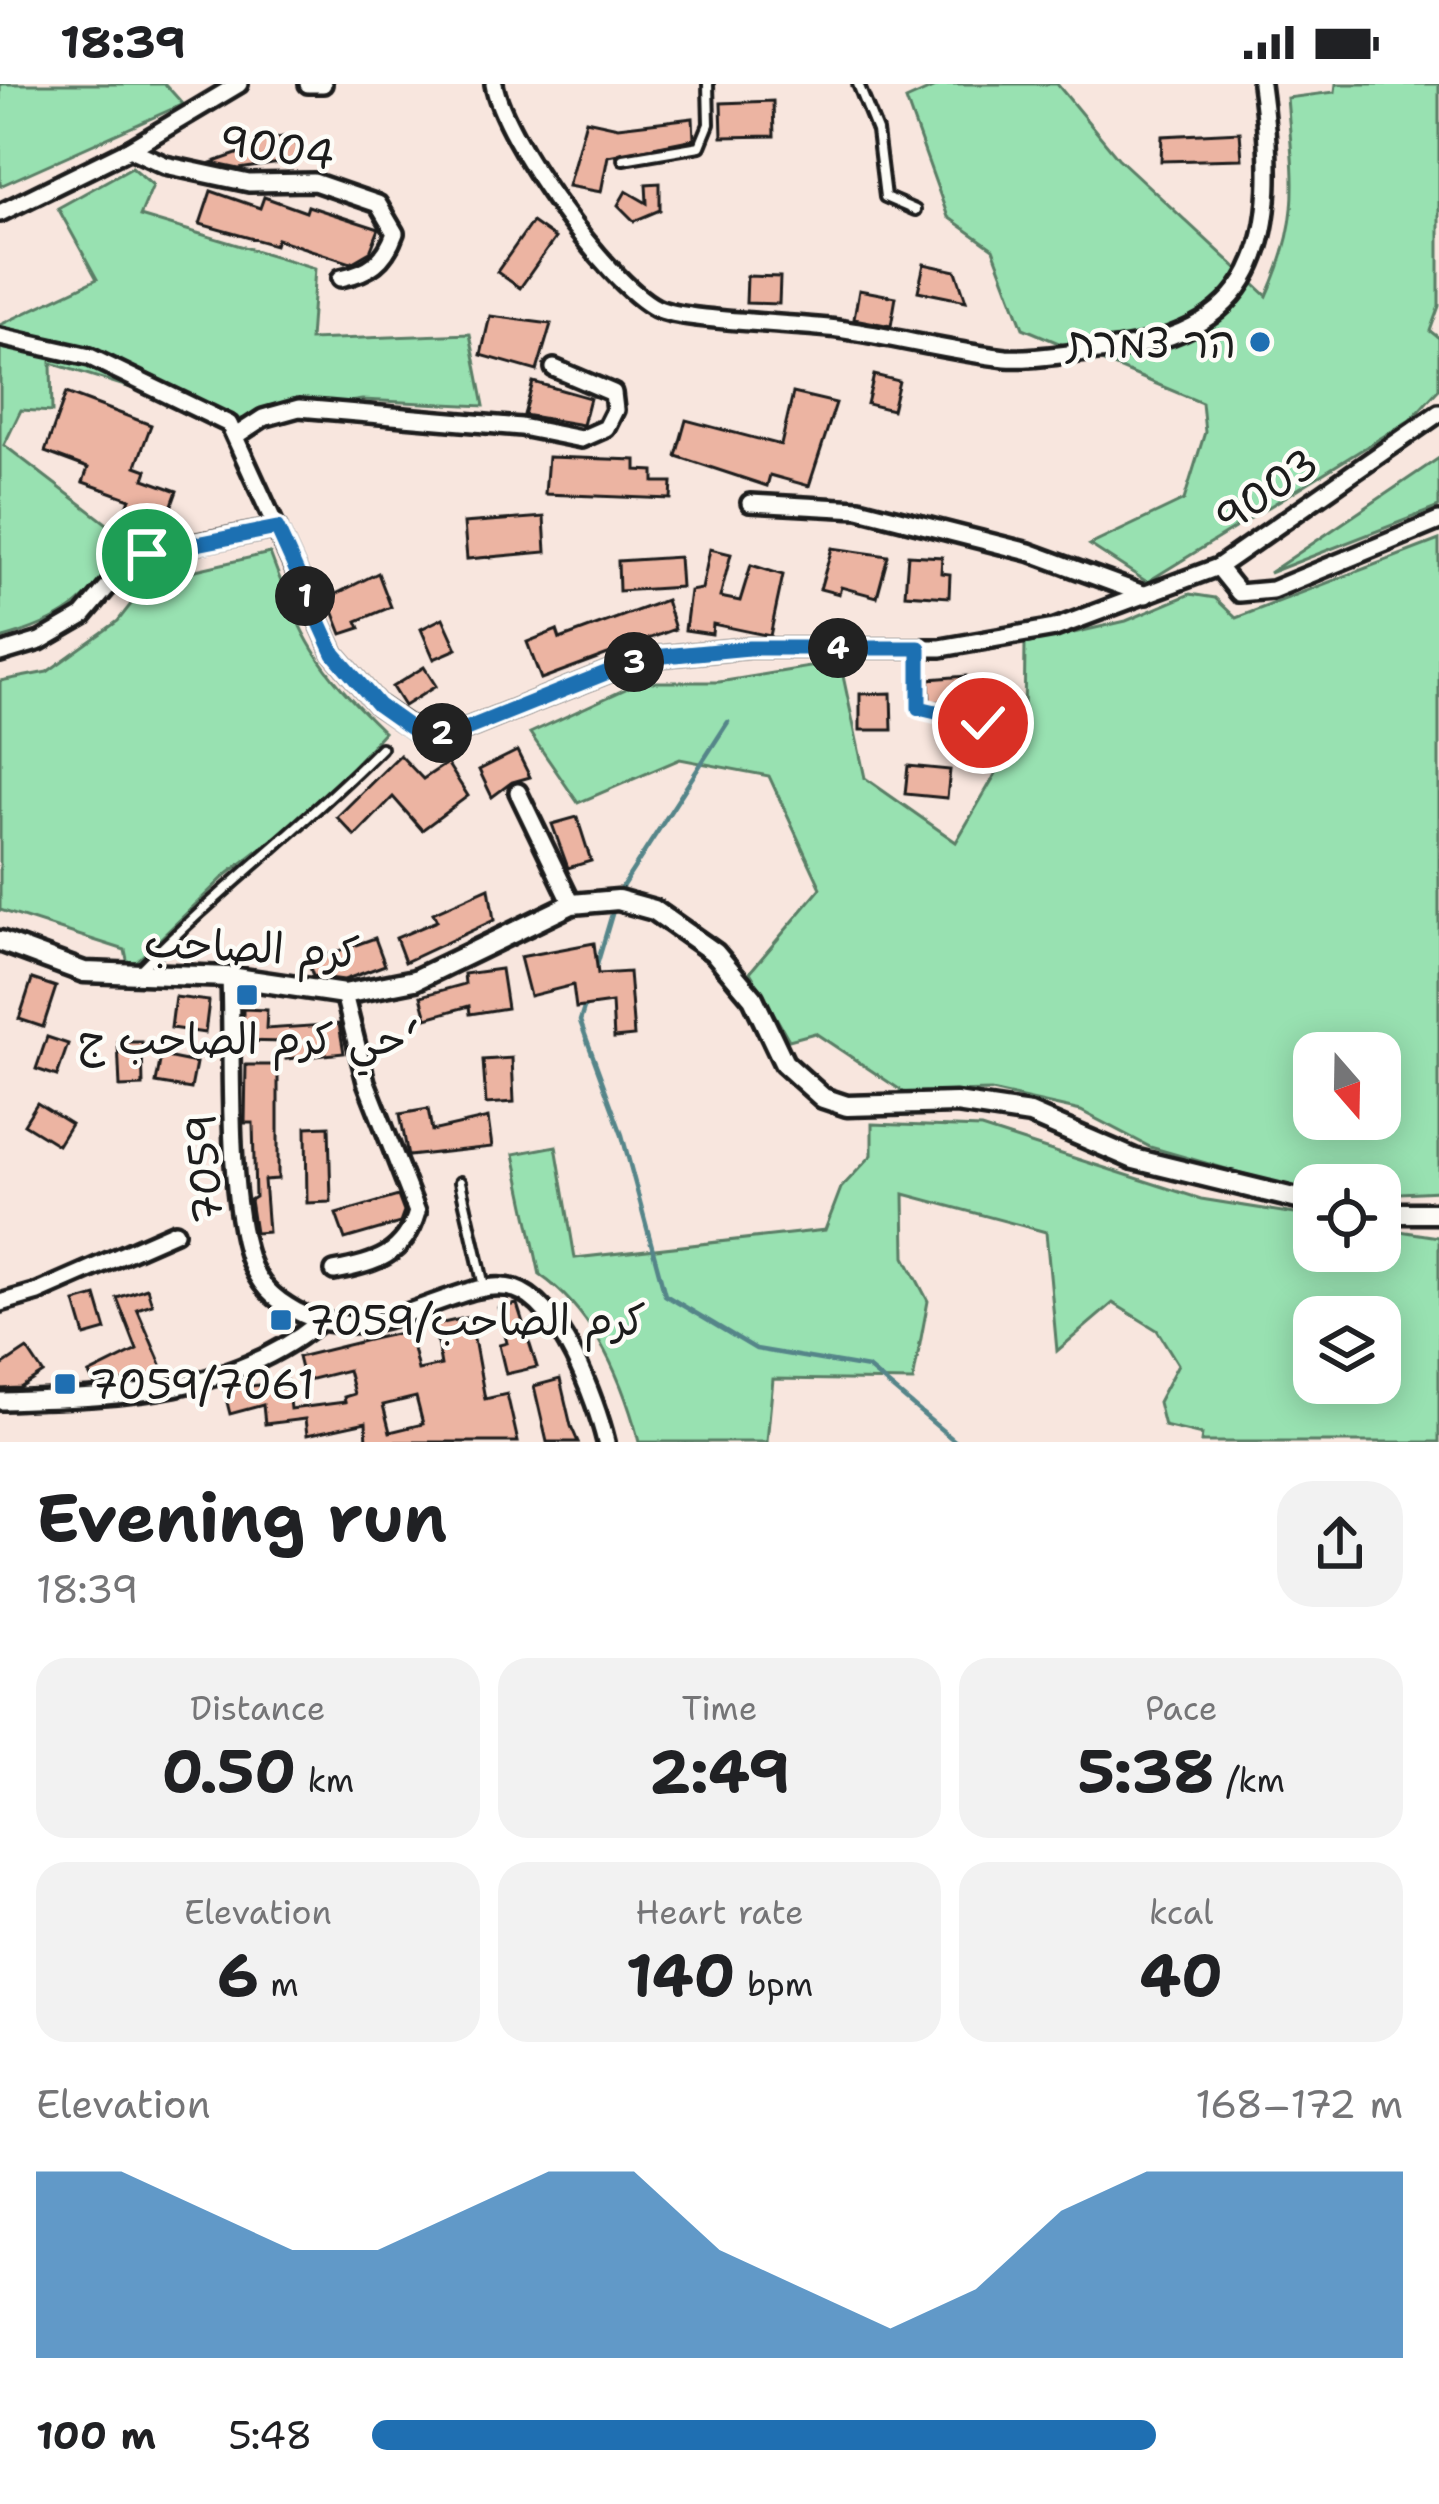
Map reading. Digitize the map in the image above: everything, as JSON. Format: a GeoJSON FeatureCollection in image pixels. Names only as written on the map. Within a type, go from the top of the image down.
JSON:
{"type":"FeatureCollection","features":[{"type":"Feature","properties":{"kind":"street"},"geometry":{"type":"LineString","coordinates":[[0,213],[130,149],[239,84]]}},
{"type":"Feature","properties":{"kind":"street"},"geometry":{"type":"LineString","coordinates":[[308,84],[323,84]]}},
{"type":"Feature","properties":{"kind":"street"},"geometry":{"type":"LineString","coordinates":[[494,84],[517,143],[605,264],[618,281],[659,310],[841,329],[1011,358],[1128,349],[1200,327],[1239,290],[1262,243],[1269,140],[1262,84]]}},
{"type":"Feature","properties":{"kind":"street","name":"9004"},"geometry":{"type":"LineString","coordinates":[[130,149],[207,174],[249,183],[314,182],[378,204],[395,233],[387,255],[363,273],[341,278]]}},
{"type":"Feature","properties":{"kind":"street"},"geometry":{"type":"LineString","coordinates":[[0,337],[90,357],[229,424],[334,654],[378,705],[419,734],[456,733],[643,658],[749,648],[919,648],[1055,628],[1218,567]]}},
{"type":"Feature","properties":{"kind":"street"},"geometry":{"type":"LineString","coordinates":[[236,435],[263,418],[299,408],[521,427],[581,439],[606,428],[615,410],[613,393],[554,368]]}},
{"type":"Feature","properties":{"kind":"street","name":"9003"},"geometry":{"type":"LineString","coordinates":[[1439,413],[1218,567],[1239,593],[1272,590],[1439,521]]}},
{"type":"Feature","properties":{"kind":"street"},"geometry":{"type":"LineString","coordinates":[[750,503],[860,509],[1029,552],[1146,595]]}},
{"type":"Feature","properties":{"kind":"street"},"geometry":{"type":"LineString","coordinates":[[0,653],[40,641],[83,616],[115,578],[147,554],[277,528]]}},
{"type":"Feature","properties":{"kind":"street"},"geometry":{"type":"LineString","coordinates":[[518,792],[572,904]]}},
{"type":"Feature","properties":{"kind":"street","name":"كرم الصاحب"},"geometry":{"type":"LineString","coordinates":[[0,941],[84,972],[230,976],[344,994],[415,980],[572,904],[618,900],[654,910],[689,930],[753,998],[784,1064],[823,1098],[847,1106],[956,1103],[1030,1114],[1134,1159],[1293,1198]]}},
{"type":"Feature","properties":{"kind":"street","name":"7059"},"geometry":{"type":"LineString","coordinates":[[230,976],[240,1221],[250,1260],[277,1300],[318,1323]]}},
{"type":"Feature","properties":{"kind":"street"},"geometry":{"type":"LineString","coordinates":[[334,1271],[380,1261],[412,1231],[417,1212],[366,1082],[344,994]]}},
{"type":"Feature","properties":{"kind":"street"},"geometry":{"type":"LineString","coordinates":[[1401,1213],[1439,1213]]}},
{"type":"Feature","properties":{"kind":"street"},"geometry":{"type":"LineString","coordinates":[[0,1303],[38,1292],[175,1232]]}},
{"type":"Feature","properties":{"kind":"street"},"geometry":{"type":"LineString","coordinates":[[0,1401],[178,1390],[284,1350],[318,1323],[373,1323],[484,1290],[511,1288],[528,1295],[550,1319],[586,1381],[606,1442]]}},
{"type":"Feature","properties":{"kind":"lane"},"geometry":{"type":"LineString","coordinates":[[623,159],[700,146],[710,124],[708,84]]}},
{"type":"Feature","properties":{"kind":"lane"},"geometry":{"type":"LineString","coordinates":[[858,84],[877,131],[885,197],[915,210]]}},
{"type":"Feature","properties":{"kind":"lane"},"geometry":{"type":"LineString","coordinates":[[919,648],[919,708],[983,723]]}},
{"type":"Feature","properties":{"kind":"lane"},"geometry":{"type":"LineString","coordinates":[[134,976],[230,880],[308,822],[381,748]]}},
{"type":"Feature","properties":{"kind":"lane"},"geometry":{"type":"LineString","coordinates":[[460,1182],[484,1290]]}},
{"type":"Feature","properties":{"kind":"green space"},"geometry":{"type":"Polygon","coordinates":[[[0,84],[165,84],[183,104],[0,186],[0,84]]]}},
{"type":"Feature","properties":{"kind":"green space"},"geometry":{"type":"Polygon","coordinates":[[[942,84],[1057,84],[1118,158],[1267,296],[1291,221],[1287,98],[1335,92],[1336,84],[1439,84],[1439,306],[1430,331],[1439,338],[1439,389],[1410,420],[1147,582],[1090,545],[1184,500],[1205,432],[1202,403],[1023,328],[993,249],[948,217],[906,100],[942,84]]]}},
{"type":"Feature","properties":{"kind":"green space"},"geometry":{"type":"Polygon","coordinates":[[[132,167],[153,185],[140,216],[315,268],[310,340],[470,334],[484,406],[362,400],[234,420],[51,363],[52,412],[21,410],[4,445],[132,543],[76,605],[45,624],[0,639],[0,325],[97,279],[58,208],[132,167]]]}},
{"type":"Feature","properties":{"kind":"green space"},"geometry":{"type":"Polygon","coordinates":[[[1439,458],[1439,507],[1269,573],[1439,458]]]}},
{"type":"Feature","properties":{"kind":"green space"},"geometry":{"type":"Polygon","coordinates":[[[1439,540],[1439,1191],[1401,1193],[1401,1164],[1293,1164],[1293,1188],[1150,1147],[1081,1111],[991,1091],[905,1093],[815,1033],[789,1040],[750,972],[821,888],[769,776],[680,759],[578,803],[530,733],[641,682],[719,682],[840,662],[865,778],[956,842],[1024,725],[1025,644],[1126,621],[1190,594],[1215,598],[1236,618],[1439,540]]]}},
{"type":"Feature","properties":{"kind":"green space"},"geometry":{"type":"Polygon","coordinates":[[[270,553],[292,609],[326,670],[384,732],[324,799],[225,876],[129,969],[125,950],[0,910],[0,681],[47,672],[118,621],[142,590],[174,575],[270,553]]]}},
{"type":"Feature","properties":{"kind":"green space"},"geometry":{"type":"Polygon","coordinates":[[[872,1124],[981,1128],[1201,1199],[1293,1214],[1293,1272],[1401,1272],[1401,1231],[1439,1237],[1439,1442],[1201,1442],[1202,1435],[1164,1426],[1158,1402],[1178,1364],[1157,1330],[1113,1303],[1057,1351],[1046,1232],[904,1194],[905,1257],[928,1301],[913,1381],[773,1379],[767,1442],[639,1442],[624,1395],[591,1328],[540,1275],[514,1154],[556,1146],[575,1258],[825,1230],[841,1188],[872,1155],[872,1124]]]}},
{"type":"Feature","properties":{"kind":"building"},"geometry":{"type":"Polygon","coordinates":[[[773,101],[774,136],[722,137],[721,103],[773,101]]]}},
{"type":"Feature","properties":{"kind":"building"},"geometry":{"type":"Polygon","coordinates":[[[693,118],[694,139],[608,156],[601,192],[568,186],[586,120],[618,127],[693,118]]]}},
{"type":"Feature","properties":{"kind":"building"},"geometry":{"type":"Polygon","coordinates":[[[1240,132],[1242,159],[1161,161],[1162,136],[1240,132]]]}},
{"type":"Feature","properties":{"kind":"building"},"geometry":{"type":"Polygon","coordinates":[[[295,135],[300,160],[239,169],[211,163],[254,148],[253,142],[295,135]]]}},
{"type":"Feature","properties":{"kind":"building"},"geometry":{"type":"Polygon","coordinates":[[[660,183],[660,210],[634,221],[618,205],[626,191],[647,203],[646,184],[660,183]]]}},
{"type":"Feature","properties":{"kind":"building"},"geometry":{"type":"Polygon","coordinates":[[[211,191],[260,208],[264,197],[306,212],[308,206],[379,229],[370,252],[351,263],[277,239],[275,245],[200,224],[211,191]]]}},
{"type":"Feature","properties":{"kind":"building"},"geometry":{"type":"Polygon","coordinates":[[[532,222],[555,238],[520,288],[497,272],[532,222]]]}},
{"type":"Feature","properties":{"kind":"building"},"geometry":{"type":"Polygon","coordinates":[[[924,264],[956,271],[966,301],[918,291],[924,264]]]}},
{"type":"Feature","properties":{"kind":"building"},"geometry":{"type":"Polygon","coordinates":[[[747,276],[780,277],[779,304],[746,303],[747,276]]]}},
{"type":"Feature","properties":{"kind":"building"},"geometry":{"type":"Polygon","coordinates":[[[859,290],[896,297],[891,326],[854,319],[859,290]]]}},
{"type":"Feature","properties":{"kind":"building"},"geometry":{"type":"Polygon","coordinates":[[[490,316],[551,324],[537,371],[481,355],[490,316]]]}},
{"type":"Feature","properties":{"kind":"building"},"geometry":{"type":"Polygon","coordinates":[[[874,375],[899,381],[892,410],[867,404],[874,375]]]}},
{"type":"Feature","properties":{"kind":"building"},"geometry":{"type":"Polygon","coordinates":[[[533,382],[590,398],[583,425],[524,415],[533,382]]]}},
{"type":"Feature","properties":{"kind":"building"},"geometry":{"type":"Polygon","coordinates":[[[66,393],[151,425],[136,466],[147,470],[144,479],[177,491],[160,538],[120,525],[130,499],[83,482],[88,468],[45,452],[66,393]]]}},
{"type":"Feature","properties":{"kind":"building"},"geometry":{"type":"Polygon","coordinates":[[[793,393],[836,403],[809,486],[770,475],[767,486],[676,456],[686,420],[781,445],[793,393]]]}},
{"type":"Feature","properties":{"kind":"building"},"geometry":{"type":"Polygon","coordinates":[[[548,457],[636,460],[636,470],[654,471],[654,482],[672,482],[671,499],[545,494],[548,457]]]}},
{"type":"Feature","properties":{"kind":"building"},"geometry":{"type":"Polygon","coordinates":[[[544,517],[546,552],[467,559],[464,523],[544,517]]]}},
{"type":"Feature","properties":{"kind":"building"},"geometry":{"type":"Polygon","coordinates":[[[832,548],[888,556],[877,597],[841,587],[839,594],[820,589],[832,548]]]}},
{"type":"Feature","properties":{"kind":"building"},"geometry":{"type":"Polygon","coordinates":[[[710,549],[731,554],[720,597],[740,601],[751,565],[783,575],[770,636],[713,624],[712,634],[685,630],[690,591],[702,589],[710,549]]]}},
{"type":"Feature","properties":{"kind":"building"},"geometry":{"type":"Polygon","coordinates":[[[908,555],[942,557],[941,573],[950,574],[949,597],[905,594],[908,555]]]}},
{"type":"Feature","properties":{"kind":"building"},"geometry":{"type":"Polygon","coordinates":[[[679,557],[681,587],[619,591],[618,561],[679,557]]]}},
{"type":"Feature","properties":{"kind":"building"},"geometry":{"type":"Polygon","coordinates":[[[378,573],[391,607],[357,621],[360,628],[342,634],[328,598],[378,573]]]}},
{"type":"Feature","properties":{"kind":"building"},"geometry":{"type":"Polygon","coordinates":[[[666,600],[675,629],[541,679],[527,642],[557,630],[560,639],[666,600]]]}},
{"type":"Feature","properties":{"kind":"building"},"geometry":{"type":"Polygon","coordinates":[[[443,618],[457,649],[434,659],[421,629],[443,618]]]}},
{"type":"Feature","properties":{"kind":"building"},"geometry":{"type":"Polygon","coordinates":[[[424,667],[436,686],[404,706],[392,687],[424,667]]]}},
{"type":"Feature","properties":{"kind":"building"},"geometry":{"type":"Polygon","coordinates":[[[966,676],[968,701],[930,702],[929,679],[966,676]]]}},
{"type":"Feature","properties":{"kind":"building"},"geometry":{"type":"Polygon","coordinates":[[[891,693],[892,730],[860,730],[860,694],[891,693]]]}},
{"type":"Feature","properties":{"kind":"building"},"geometry":{"type":"Polygon","coordinates":[[[517,751],[530,777],[512,782],[492,797],[479,770],[517,751]]]}},
{"type":"Feature","properties":{"kind":"building"},"geometry":{"type":"Polygon","coordinates":[[[400,755],[423,779],[447,763],[468,796],[422,830],[393,797],[355,836],[337,817],[400,755]]]}},
{"type":"Feature","properties":{"kind":"building"},"geometry":{"type":"Polygon","coordinates":[[[908,766],[950,770],[947,798],[905,794],[908,766]]]}},
{"type":"Feature","properties":{"kind":"building"},"geometry":{"type":"Polygon","coordinates":[[[577,817],[591,861],[568,868],[552,824],[577,817]]]}},
{"type":"Feature","properties":{"kind":"building"},"geometry":{"type":"Polygon","coordinates":[[[489,888],[494,920],[405,962],[396,938],[437,921],[433,913],[489,888]]]}},
{"type":"Feature","properties":{"kind":"building"},"geometry":{"type":"Polygon","coordinates":[[[375,938],[385,965],[344,980],[313,976],[308,962],[375,938]]]}},
{"type":"Feature","properties":{"kind":"building"},"geometry":{"type":"Polygon","coordinates":[[[594,943],[598,974],[629,972],[634,1036],[614,1038],[612,1003],[576,1008],[573,985],[530,996],[520,957],[594,943]]]}},
{"type":"Feature","properties":{"kind":"building"},"geometry":{"type":"Polygon","coordinates":[[[501,969],[507,1008],[470,1014],[469,1006],[427,1018],[421,996],[465,984],[464,974],[501,969]]]}},
{"type":"Feature","properties":{"kind":"building"},"geometry":{"type":"Polygon","coordinates":[[[32,979],[56,987],[43,1027],[19,1019],[32,979]]]}},
{"type":"Feature","properties":{"kind":"building"},"geometry":{"type":"Polygon","coordinates":[[[175,997],[209,1001],[205,1033],[171,1028],[175,997]]]}},
{"type":"Feature","properties":{"kind":"building"},"geometry":{"type":"Polygon","coordinates":[[[243,1009],[267,1010],[266,1029],[339,1024],[344,1053],[286,1059],[284,1042],[243,1041],[243,1009]]]}},
{"type":"Feature","properties":{"kind":"building"},"geometry":{"type":"Polygon","coordinates":[[[47,1037],[68,1044],[57,1076],[36,1069],[47,1037]]]}},
{"type":"Feature","properties":{"kind":"building"},"geometry":{"type":"Polygon","coordinates":[[[118,1042],[142,1042],[143,1086],[120,1087],[118,1042]]]}},
{"type":"Feature","properties":{"kind":"building"},"geometry":{"type":"Polygon","coordinates":[[[161,1056],[196,1063],[191,1089],[156,1083],[161,1056]]]}},
{"type":"Feature","properties":{"kind":"building"},"geometry":{"type":"Polygon","coordinates":[[[512,1058],[514,1102],[486,1104],[483,1060],[512,1058]]]}},
{"type":"Feature","properties":{"kind":"building"},"geometry":{"type":"Polygon","coordinates":[[[246,1065],[278,1065],[278,1179],[264,1180],[268,1232],[255,1233],[250,1200],[255,1197],[253,1123],[245,1123],[246,1065]]]}},
{"type":"Feature","properties":{"kind":"building"},"geometry":{"type":"Polygon","coordinates":[[[37,1103],[71,1124],[58,1145],[24,1124],[37,1103]]]}},
{"type":"Feature","properties":{"kind":"building"},"geometry":{"type":"Polygon","coordinates":[[[428,1109],[432,1131],[488,1118],[492,1147],[408,1156],[400,1114],[428,1109]]]}},
{"type":"Feature","properties":{"kind":"building"},"geometry":{"type":"Polygon","coordinates":[[[329,1126],[331,1202],[307,1203],[306,1127],[329,1126]]]}},
{"type":"Feature","properties":{"kind":"building"},"geometry":{"type":"Polygon","coordinates":[[[398,1196],[404,1212],[400,1223],[345,1239],[336,1214],[398,1196]]]}},
{"type":"Feature","properties":{"kind":"building"},"geometry":{"type":"Polygon","coordinates":[[[147,1288],[152,1304],[137,1309],[166,1376],[95,1385],[89,1374],[137,1350],[117,1298],[147,1288]]]}},
{"type":"Feature","properties":{"kind":"building"},"geometry":{"type":"Polygon","coordinates":[[[96,1296],[106,1330],[85,1336],[75,1302],[96,1296]]]}},
{"type":"Feature","properties":{"kind":"building"},"geometry":{"type":"Polygon","coordinates":[[[517,1304],[537,1367],[506,1374],[499,1345],[507,1343],[498,1308],[517,1304]]]}},
{"type":"Feature","properties":{"kind":"building"},"geometry":{"type":"Polygon","coordinates":[[[470,1317],[485,1399],[507,1394],[518,1442],[367,1442],[366,1422],[307,1435],[305,1419],[265,1424],[263,1405],[230,1414],[223,1386],[249,1378],[251,1386],[287,1381],[290,1409],[345,1402],[344,1397],[354,1394],[348,1370],[304,1381],[298,1357],[372,1339],[409,1331],[418,1370],[441,1365],[434,1325],[470,1317]],[[416,1397],[383,1405],[390,1432],[423,1424],[416,1397]]]}},
{"type":"Feature","properties":{"kind":"building"},"geometry":{"type":"Polygon","coordinates":[[[27,1349],[43,1373],[20,1388],[0,1389],[0,1367],[27,1349]]]}},
{"type":"Feature","properties":{"kind":"building"},"geometry":{"type":"Polygon","coordinates":[[[560,1379],[578,1442],[547,1442],[534,1386],[560,1379]]]}},
{"type":"Feature","properties":{"kind":"waterway"},"geometry":{"type":"LineString","coordinates":[[618,893],[728,722]]}},
{"type":"Feature","properties":{"kind":"waterway"},"geometry":{"type":"LineString","coordinates":[[596,968],[615,904]]}},
{"type":"Feature","properties":{"kind":"waterway"},"geometry":{"type":"LineString","coordinates":[[586,1002],[580,1021],[622,1135],[665,1295],[756,1349],[868,1368],[956,1442]]}},
{"type":"Feature","properties":{"kind":"place","name":"הר צמרת"},"geometry":{"type":"Point","coordinates":[1260,342]}},
{"type":"Feature","properties":{"kind":"place","name":"حي كرم الصاحب ج‘"},"geometry":{"type":"Point","coordinates":[247,995]}},
{"type":"Feature","properties":{"kind":"place","name":"كرم الصاحب/7059"},"geometry":{"type":"Point","coordinates":[281,1320]}},
{"type":"Feature","properties":{"kind":"place","name":"7059/7061"},"geometry":{"type":"Point","coordinates":[65,1384]}},
{"type":"Feature","properties":{"kind":"route"},"geometry":{"type":"LineString","coordinates":[[147,554],[277,528],[334,654],[378,705],[419,734],[456,733],[521,711],[643,658],[749,648],[919,648],[919,708],[983,723]]}}]}
